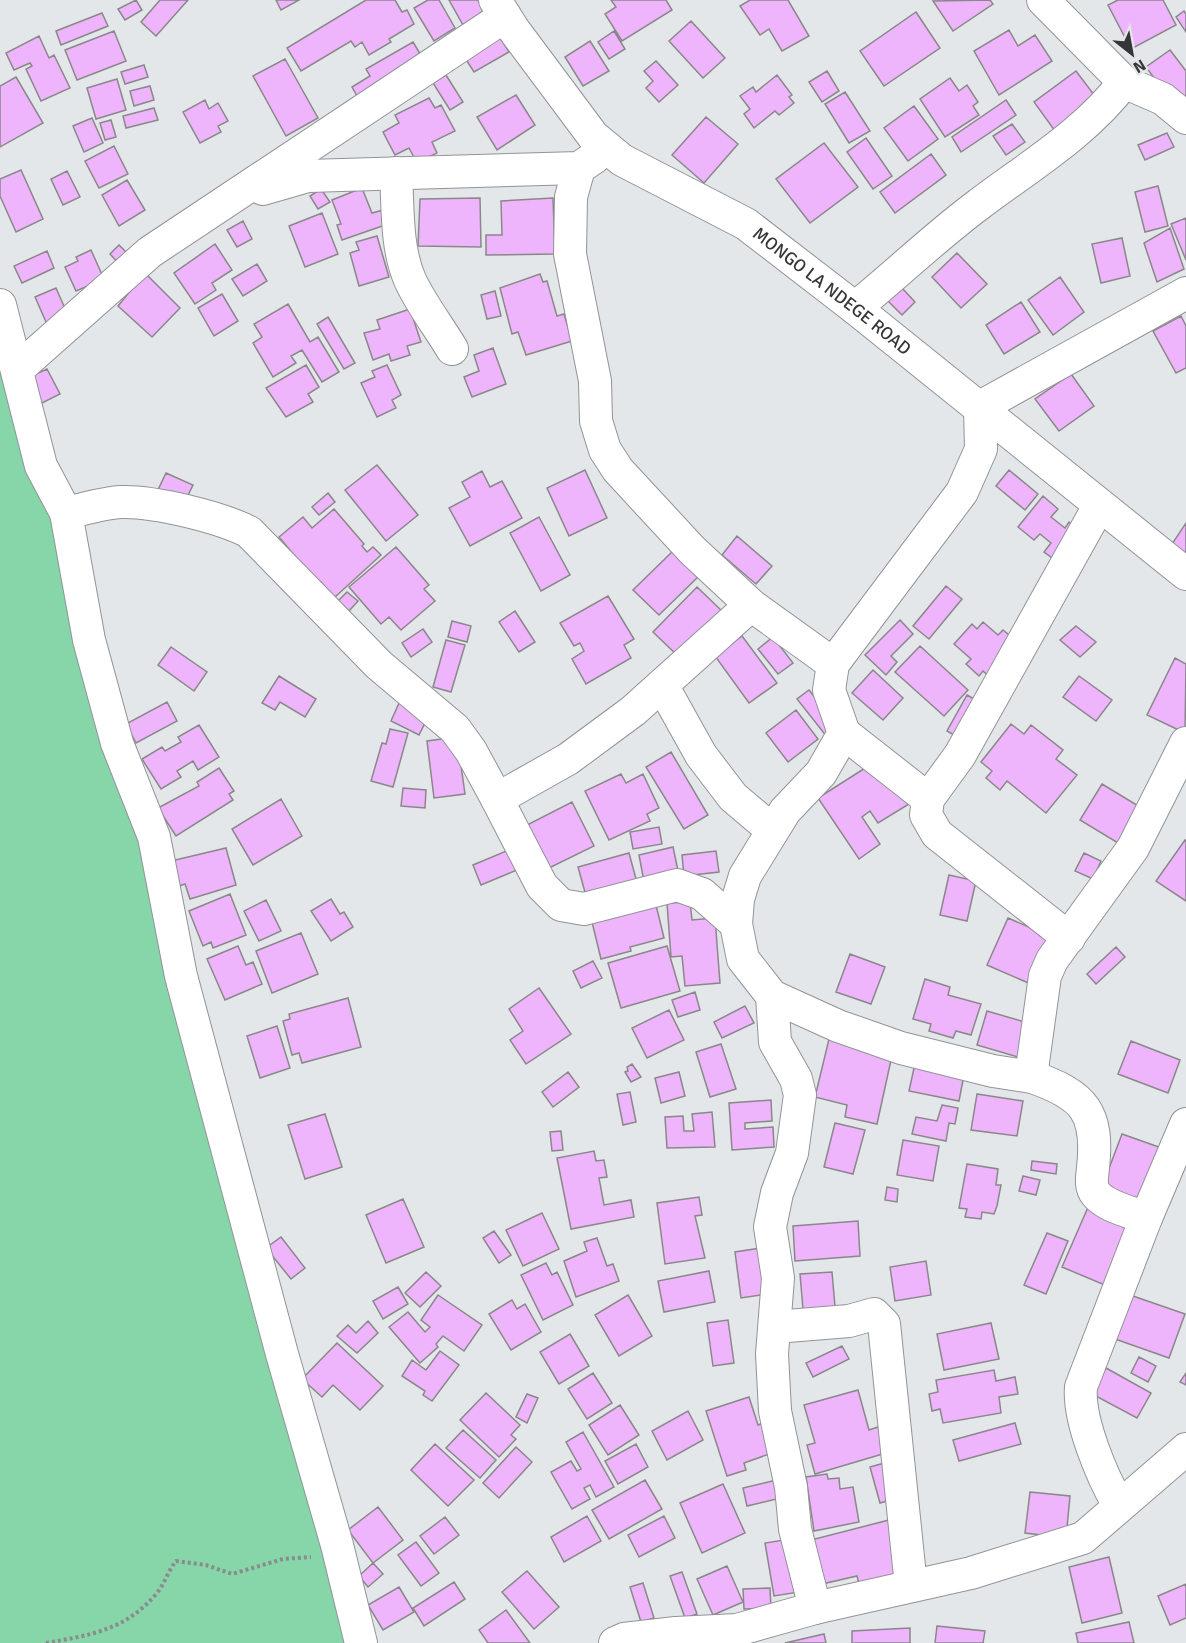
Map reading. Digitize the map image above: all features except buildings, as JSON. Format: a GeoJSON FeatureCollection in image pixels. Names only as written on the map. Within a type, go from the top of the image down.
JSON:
{"type":"FeatureCollection","features":[{"type":"Feature","properties":{"kind":"street"},"geometry":{"type":"LineString","coordinates":[[1043,0],[1124,82],[1163,99],[1186,118]]}},
{"type":"Feature","properties":{"kind":"street"},"geometry":{"type":"LineString","coordinates":[[18,369],[150,252],[227,202],[498,4]]}},
{"type":"Feature","properties":{"kind":"street","name":"MONGO LA NDEGE ROAD"},"geometry":{"type":"LineString","coordinates":[[498,4],[593,136],[608,149],[622,160],[746,224],[855,308],[1186,574]]}},
{"type":"Feature","properties":{"kind":"street"},"geometry":{"type":"LineString","coordinates":[[855,308],[927,244],[1070,137],[1098,112],[1124,82]]}},
{"type":"Feature","properties":{"kind":"street"},"geometry":{"type":"LineString","coordinates":[[227,202],[308,176],[579,168],[608,149]]}},
{"type":"Feature","properties":{"kind":"street"},"geometry":{"type":"LineString","coordinates":[[579,168],[571,197],[570,254],[595,381],[596,421],[605,450],[618,470],[692,550],[751,605],[833,664]]}},
{"type":"Feature","properties":{"kind":"street"},"geometry":{"type":"LineString","coordinates":[[396,173],[400,238],[410,281],[452,349]]}},
{"type":"Feature","properties":{"kind":"street"},"geometry":{"type":"LineString","coordinates":[[928,799],[844,733],[829,690],[833,664],[962,492],[981,449],[980,408],[1186,293]]}},
{"type":"Feature","properties":{"kind":"street"},"geometry":{"type":"LineString","coordinates":[[0,305],[41,466],[66,513],[89,640],[117,743],[154,837],[181,976],[279,1343],[337,1545],[361,1643]]}},
{"type":"Feature","properties":{"kind":"street"},"geometry":{"type":"LineString","coordinates":[[66,513],[108,503],[147,504],[231,523],[249,532],[379,665],[455,729],[471,751],[542,886],[561,905],[584,909],[676,885],[702,894],[736,924]]}},
{"type":"Feature","properties":{"kind":"street"},"geometry":{"type":"LineString","coordinates":[[1069,938],[937,834],[926,815],[928,799],[960,755],[1099,506]]}},
{"type":"Feature","properties":{"kind":"street"},"geometry":{"type":"LineString","coordinates":[[497,798],[568,759],[633,711],[751,605]]}},
{"type":"Feature","properties":{"kind":"street"},"geometry":{"type":"LineString","coordinates":[[662,685],[701,755],[733,796],[772,830]]}},
{"type":"Feature","properties":{"kind":"street"},"geometry":{"type":"LineString","coordinates":[[844,733],[820,773],[785,811],[745,876],[738,898],[736,924],[743,959],[772,996],[838,1026],[901,1048],[1047,1082],[1084,1106],[1094,1125],[1091,1180],[1095,1193],[1110,1204],[1146,1218]]}},
{"type":"Feature","properties":{"kind":"street"},"geometry":{"type":"LineString","coordinates":[[1032,1077],[1045,976],[1052,960],[1133,848],[1186,743]]}},
{"type":"Feature","properties":{"kind":"street"},"geometry":{"type":"LineString","coordinates":[[772,996],[775,1042],[796,1079],[800,1095],[792,1153],[777,1193],[770,1227],[778,1278],[772,1354],[775,1411],[791,1487],[795,1529],[815,1608]]}},
{"type":"Feature","properties":{"kind":"street"},"geometry":{"type":"LineString","coordinates":[[1118,1504],[1105,1482],[1080,1402],[1087,1369],[1146,1218],[1186,1124]]}},
{"type":"Feature","properties":{"kind":"street"},"geometry":{"type":"LineString","coordinates":[[775,1327],[849,1321],[874,1314],[884,1324],[910,1586]]}},
{"type":"Feature","properties":{"kind":"street"},"geometry":{"type":"LineString","coordinates":[[615,1643],[624,1639],[676,1633],[737,1637],[815,1608],[971,1573],[1083,1538],[1118,1504],[1186,1449]]}},
{"type":"Feature","properties":{"kind":"path"},"geometry":{"type":"LineString","coordinates":[[46,1643],[100,1632],[128,1620],[157,1592],[176,1561],[206,1565],[232,1574],[284,1559],[310,1558],[337,1545]]}},
{"type":"Feature","properties":{"kind":"green space"},"geometry":{"type":"Polygon","coordinates":[[[0,326],[10,367],[354,1643],[0,1643],[0,326]]]}}]}
